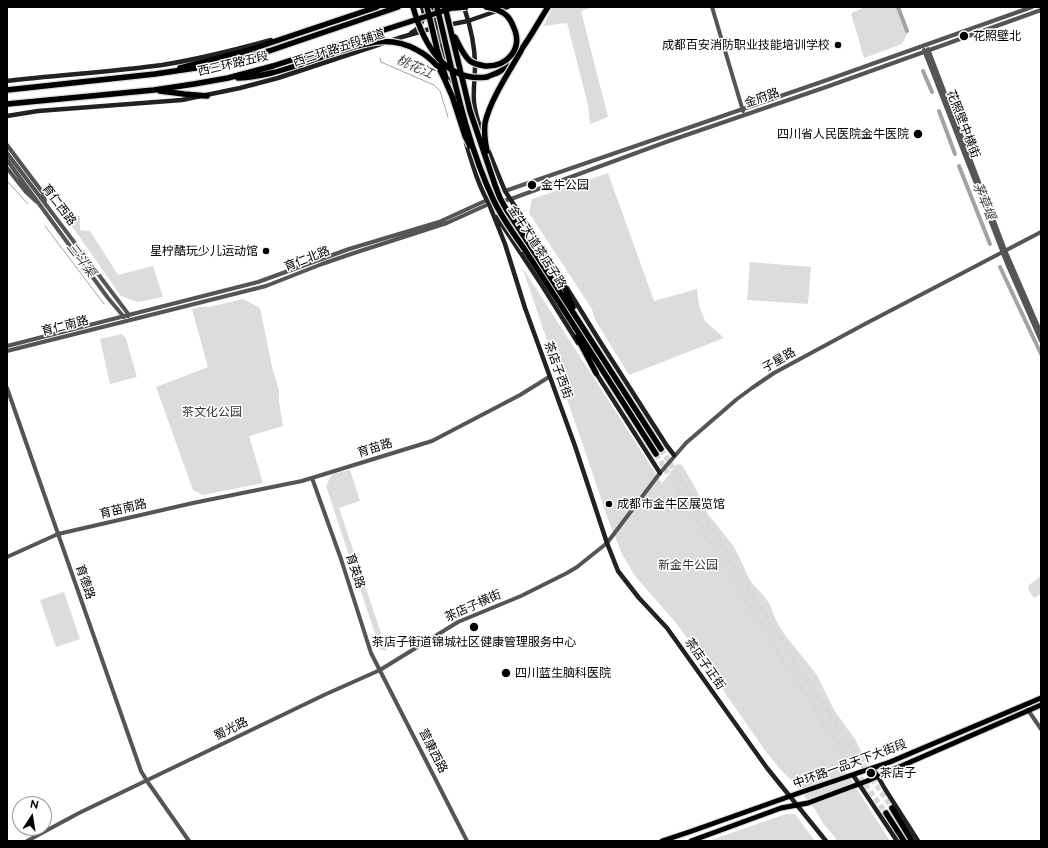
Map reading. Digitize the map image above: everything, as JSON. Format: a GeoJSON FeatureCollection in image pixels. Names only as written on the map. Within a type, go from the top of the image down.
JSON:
{"type":"FeatureCollection","features":[{"type":"Feature","properties":{"kind":"highway"},"geometry":{"type":"LineString","coordinates":[[155,74],[246,51],[375,7]]}},
{"type":"Feature","properties":{"kind":"highway","name":"西三环路五段"},"geometry":{"type":"LineString","coordinates":[[7,90],[155,74],[216,65],[269,51],[398,7]]}},
{"type":"Feature","properties":{"kind":"highway"},"geometry":{"type":"LineString","coordinates":[[413,7],[421,30],[430,47],[448,68],[458,74],[479,78],[498,73],[521,51]]}},
{"type":"Feature","properties":{"kind":"highway"},"geometry":{"type":"LineString","coordinates":[[427,7],[437,49],[465,136],[475,153]]}},
{"type":"Feature","properties":{"kind":"highway","name":"金牛大道茶店子路"},"geometry":{"type":"LineString","coordinates":[[437,7],[462,111],[475,153],[494,201],[656,454]]}},
{"type":"Feature","properties":{"kind":"highway"},"geometry":{"type":"LineString","coordinates":[[445,7],[452,32],[463,53],[470,61],[479,65],[490,66],[507,60],[516,46],[517,38],[512,21],[506,15],[486,7]]}},
{"type":"Feature","properties":{"kind":"highway","name":"西三环路五段"},"geometry":{"type":"LineString","coordinates":[[7,104],[154,90],[228,78],[273,66],[454,7],[465,7]]}},
{"type":"Feature","properties":{"kind":"highway"},"geometry":{"type":"LineString","coordinates":[[488,163],[485,141],[485,124],[489,110],[521,51],[548,7]]}},
{"type":"Feature","properties":{"kind":"highway","name":"金牛大道茶店子路"},"geometry":{"type":"LineString","coordinates":[[452,32],[470,111],[500,198],[610,371],[662,449]]}},
{"type":"Feature","properties":{"kind":"highway"},"geometry":{"type":"LineString","coordinates":[[228,78],[252,77],[275,73],[364,43],[380,41],[396,42],[410,46],[431,60],[438,68],[453,98]]}},
{"type":"Feature","properties":{"kind":"highway"},"geometry":{"type":"LineString","coordinates":[[154,90],[206,96]]}},
{"type":"Feature","properties":{"kind":"highway"},"geometry":{"type":"LineString","coordinates":[[558,272],[582,325]]}},
{"type":"Feature","properties":{"kind":"highway"},"geometry":{"type":"LineString","coordinates":[[560,304],[596,373]]}},
{"type":"Feature","properties":{"kind":"highway"},"geometry":{"type":"LineString","coordinates":[[892,808],[912,841]]}},
{"type":"Feature","properties":{"kind":"highway"},"geometry":{"type":"LineString","coordinates":[[886,813],[904,841]]}},
{"type":"Feature","properties":{"kind":"main road"},"geometry":{"type":"LineString","coordinates":[[7,81],[134,68],[191,60],[242,48],[375,7]]}},
{"type":"Feature","properties":{"kind":"main road"},"geometry":{"type":"LineString","coordinates":[[402,38],[421,26],[424,18],[424,10],[422,7]]}},
{"type":"Feature","properties":{"kind":"main road"},"geometry":{"type":"LineString","coordinates":[[431,7],[437,27]]}},
{"type":"Feature","properties":{"kind":"main road"},"geometry":{"type":"LineString","coordinates":[[465,7],[472,36],[475,64],[474,102],[476,115],[485,143],[505,191],[674,456]]}},
{"type":"Feature","properties":{"kind":"main road","name":"西三环路五段辅道"},"geometry":{"type":"LineString","coordinates":[[7,116],[38,111],[182,100],[206,96],[278,78],[437,27],[468,21],[508,7]]}},
{"type":"Feature","properties":{"kind":"main road"},"geometry":{"type":"LineString","coordinates":[[441,46],[462,131],[488,202],[660,473]]}},
{"type":"Feature","properties":{"kind":"main road","name":"金府路"},"geometry":{"type":"LineString","coordinates":[[488,202],[505,191]]}},
{"type":"Feature","properties":{"kind":"main road","name":"茶店子西街"},"geometry":{"type":"LineString","coordinates":[[488,202],[505,244],[525,308],[575,446],[607,543]]}},
{"type":"Feature","properties":{"kind":"main road","name":"茶店子正街"},"geometry":{"type":"LineString","coordinates":[[607,543],[618,571],[639,598],[667,628],[744,737],[797,805]]}},
{"type":"Feature","properties":{"kind":"main road","name":"中环路一品天下大街段"},"geometry":{"type":"LineString","coordinates":[[662,841],[890,762],[1041,698]]}},
{"type":"Feature","properties":{"kind":"main road","name":"中环路一品天下大街段"},"geometry":{"type":"LineString","coordinates":[[692,841],[781,808],[808,803],[878,776],[1041,705]]}},
{"type":"Feature","properties":{"kind":"main road"},"geometry":{"type":"LineString","coordinates":[[873,768],[884,789],[918,841]]}},
{"type":"Feature","properties":{"kind":"main road"},"geometry":{"type":"LineString","coordinates":[[853,775],[897,841]]}},
{"type":"Feature","properties":{"kind":"main road"},"geometry":{"type":"LineString","coordinates":[[797,805],[826,841]]}},
{"type":"Feature","properties":{"kind":"street"},"geometry":{"type":"LineString","coordinates":[[712,7],[744,115]]}},
{"type":"Feature","properties":{"kind":"street","name":"金府路"},"geometry":{"type":"LineString","coordinates":[[505,191],[924,46],[1032,7]]}},
{"type":"Feature","properties":{"kind":"street","name":"金府路"},"geometry":{"type":"LineString","coordinates":[[488,202],[511,199],[666,142],[829,86],[1041,10]]}},
{"type":"Feature","properties":{"kind":"street"},"geometry":{"type":"LineString","coordinates":[[437,27],[441,46]]}},
{"type":"Feature","properties":{"kind":"street","name":"花照壁中横街"},"geometry":{"type":"LineString","coordinates":[[924,46],[1004,251],[1041,341]]}},
{"type":"Feature","properties":{"kind":"street"},"geometry":{"type":"LineString","coordinates":[[7,145],[43,193],[43,205]]}},
{"type":"Feature","properties":{"kind":"street","name":"育仁西路"},"geometry":{"type":"LineString","coordinates":[[7,153],[108,298],[127,320]]}},
{"type":"Feature","properties":{"kind":"street","name":"育仁西路"},"geometry":{"type":"LineString","coordinates":[[7,160],[129,315]]}},
{"type":"Feature","properties":{"kind":"street"},"geometry":{"type":"LineString","coordinates":[[7,168],[26,192],[43,205]]}},
{"type":"Feature","properties":{"kind":"street"},"geometry":{"type":"LineString","coordinates":[[7,346],[258,282],[349,249],[439,222],[488,202]]}},
{"type":"Feature","properties":{"kind":"street","name":"育仁北路"},"geometry":{"type":"LineString","coordinates":[[127,320],[266,286],[351,254],[447,224],[488,202]]}},
{"type":"Feature","properties":{"kind":"street","name":"子星路"},"geometry":{"type":"LineString","coordinates":[[607,543],[674,456],[686,443],[737,399],[774,373],[1041,232]]}},
{"type":"Feature","properties":{"kind":"street","name":"花照壁中横街"},"geometry":{"type":"LineString","coordinates":[[1004,251],[1041,333]]}},
{"type":"Feature","properties":{"kind":"street"},"geometry":{"type":"LineString","coordinates":[[127,320],[129,315]]}},
{"type":"Feature","properties":{"kind":"street","name":"育仁南路"},"geometry":{"type":"LineString","coordinates":[[7,351],[127,320]]}},
{"type":"Feature","properties":{"kind":"street","name":"育苗路"},"geometry":{"type":"LineString","coordinates":[[193,503],[302,481],[432,441],[520,395],[549,377]]}},
{"type":"Feature","properties":{"kind":"street","name":"育德路"},"geometry":{"type":"LineString","coordinates":[[7,388],[141,772],[190,841]]}},
{"type":"Feature","properties":{"kind":"street","name":"育英路"},"geometry":{"type":"LineString","coordinates":[[312,478],[341,559],[372,654],[380,670]]}},
{"type":"Feature","properties":{"kind":"street","name":"育苗南路"},"geometry":{"type":"LineString","coordinates":[[7,557],[58,534],[193,503]]}},
{"type":"Feature","properties":{"kind":"street","name":"茶店子横街"},"geometry":{"type":"LineString","coordinates":[[324,695],[380,670],[458,622],[521,596],[561,577],[577,567],[607,543]]}},
{"type":"Feature","properties":{"kind":"street","name":"营康西路"},"geometry":{"type":"LineString","coordinates":[[380,670],[467,841]]}},
{"type":"Feature","properties":{"kind":"street","name":"蜀光路"},"geometry":{"type":"LineString","coordinates":[[27,841],[79,813],[324,695]]}},
{"type":"Feature","properties":{"kind":"street"},"geometry":{"type":"LineString","coordinates":[[1028,710],[1041,729]]}},
{"type":"Feature","properties":{"kind":"green space"},"geometry":{"type":"Polygon","coordinates":[[[553,7],[593,7],[581,11],[608,117],[590,124],[588,105],[567,23],[543,26],[553,7]]]}},
{"type":"Feature","properties":{"kind":"green space"},"geometry":{"type":"Polygon","coordinates":[[[866,7],[897,7],[909,30],[902,44],[864,58],[851,13],[866,7]]]}},
{"type":"Feature","properties":{"kind":"green space","name":"金牛公园"},"geometry":{"type":"Polygon","coordinates":[[[608,173],[654,301],[697,289],[699,305],[705,321],[724,338],[629,375],[594,318],[592,309],[529,213],[532,199],[608,173]]]}},
{"type":"Feature","properties":{"kind":"green space"},"geometry":{"type":"Polygon","coordinates":[[[77,216],[80,216],[80,230],[90,231],[118,275],[153,266],[163,297],[138,302],[121,296],[71,225],[77,216]]]}},
{"type":"Feature","properties":{"kind":"green space"},"geometry":{"type":"Polygon","coordinates":[[[750,262],[811,267],[808,304],[747,300],[750,262]]]}},
{"type":"Feature","properties":{"kind":"green space","name":"新金牛公园"},"geometry":{"type":"Polygon","coordinates":[[[522,267],[662,483],[677,464],[682,465],[708,514],[732,544],[751,582],[769,603],[777,622],[785,635],[817,675],[834,710],[855,739],[866,761],[844,769],[890,841],[838,841],[822,822],[816,811],[795,784],[780,769],[764,749],[677,624],[635,576],[622,554],[608,519],[522,267]]]}},
{"type":"Feature","properties":{"kind":"green space","name":"茶文化公园"},"geometry":{"type":"Polygon","coordinates":[[[243,299],[260,308],[272,367],[279,390],[279,402],[283,426],[249,436],[263,483],[203,495],[193,490],[156,387],[208,367],[192,309],[209,307],[243,299]]]}},
{"type":"Feature","properties":{"kind":"green space"},"geometry":{"type":"Polygon","coordinates":[[[122,334],[126,339],[137,377],[110,384],[100,339],[122,334]]]}},
{"type":"Feature","properties":{"kind":"green space"},"geometry":{"type":"Polygon","coordinates":[[[350,470],[360,501],[339,508],[387,651],[380,649],[326,486],[332,474],[350,470]]]}},
{"type":"Feature","properties":{"kind":"green space"},"geometry":{"type":"Polygon","coordinates":[[[1041,576],[1041,594],[1034,598],[1028,589],[1029,585],[1041,576]]]}},
{"type":"Feature","properties":{"kind":"green space"},"geometry":{"type":"Polygon","coordinates":[[[64,592],[80,639],[56,647],[40,600],[64,592]]]}},
{"type":"Feature","properties":{"kind":"green space"},"geometry":{"type":"Polygon","coordinates":[[[786,814],[795,814],[815,841],[708,841],[786,814]]]}},
{"type":"Feature","properties":{"kind":"waterway","name":"茅草堰"},"geometry":{"type":"LineString","coordinates":[[898,7],[907,31]]}},
{"type":"Feature","properties":{"kind":"waterway","name":"桃花江"},"geometry":{"type":"LineString","coordinates":[[380,58],[381,62],[434,85],[440,91],[448,117]]}},
{"type":"Feature","properties":{"kind":"waterway","name":"茅草堰"},"geometry":{"type":"LineString","coordinates":[[923,71],[932,92]]}},
{"type":"Feature","properties":{"kind":"waterway","name":"茅草堰"},"geometry":{"type":"LineString","coordinates":[[939,111],[955,154]]}},
{"type":"Feature","properties":{"kind":"waterway","name":"茅草堰"},"geometry":{"type":"LineString","coordinates":[[959,166],[990,244]]}},
{"type":"Feature","properties":{"kind":"waterway","name":"三斗渠"},"geometry":{"type":"LineString","coordinates":[[7,181],[28,204]]}},
{"type":"Feature","properties":{"kind":"waterway","name":"三斗渠"},"geometry":{"type":"LineString","coordinates":[[45,226],[104,304]]}},
{"type":"Feature","properties":{"kind":"waterway","name":"茅草堰"},"geometry":{"type":"LineString","coordinates":[[1000,267],[1041,354]]}},
{"type":"Feature","properties":{"kind":"tunnel"},"geometry":{"type":"LineString","coordinates":[[661,449],[746,585],[892,808]]}},
{"type":"Feature","properties":{"kind":"tunnel"},"geometry":{"type":"LineString","coordinates":[[656,454],[752,611],[846,758],[886,813]]}},
{"type":"Feature","properties":{"kind":"place","name":"花照壁北"},"geometry":{"type":"Point","coordinates":[964,36]}},
{"type":"Feature","properties":{"kind":"place","name":"成都百安消防职业技能培训学校"},"geometry":{"type":"Point","coordinates":[838,45]}},
{"type":"Feature","properties":{"kind":"place","name":"四川省人民医院金牛医院"},"geometry":{"type":"Point","coordinates":[918,134]}},
{"type":"Feature","properties":{"kind":"place","name":"金牛公园"},"geometry":{"type":"Point","coordinates":[532,185]}},
{"type":"Feature","properties":{"kind":"place","name":"星柠酷玩少儿运动馆"},"geometry":{"type":"Point","coordinates":[266,251]}},
{"type":"Feature","properties":{"kind":"place","name":"成都市金牛区展览馆"},"geometry":{"type":"Point","coordinates":[609,504]}},
{"type":"Feature","properties":{"kind":"place","name":"茶店子街道锦城社区健康管理服务中心"},"geometry":{"type":"Point","coordinates":[474,627]}},
{"type":"Feature","properties":{"kind":"place","name":"四川蓝生脑科医院"},"geometry":{"type":"Point","coordinates":[506,673]}},
{"type":"Feature","properties":{"kind":"place","name":"茶店子"},"geometry":{"type":"Point","coordinates":[871,773]}}]}
